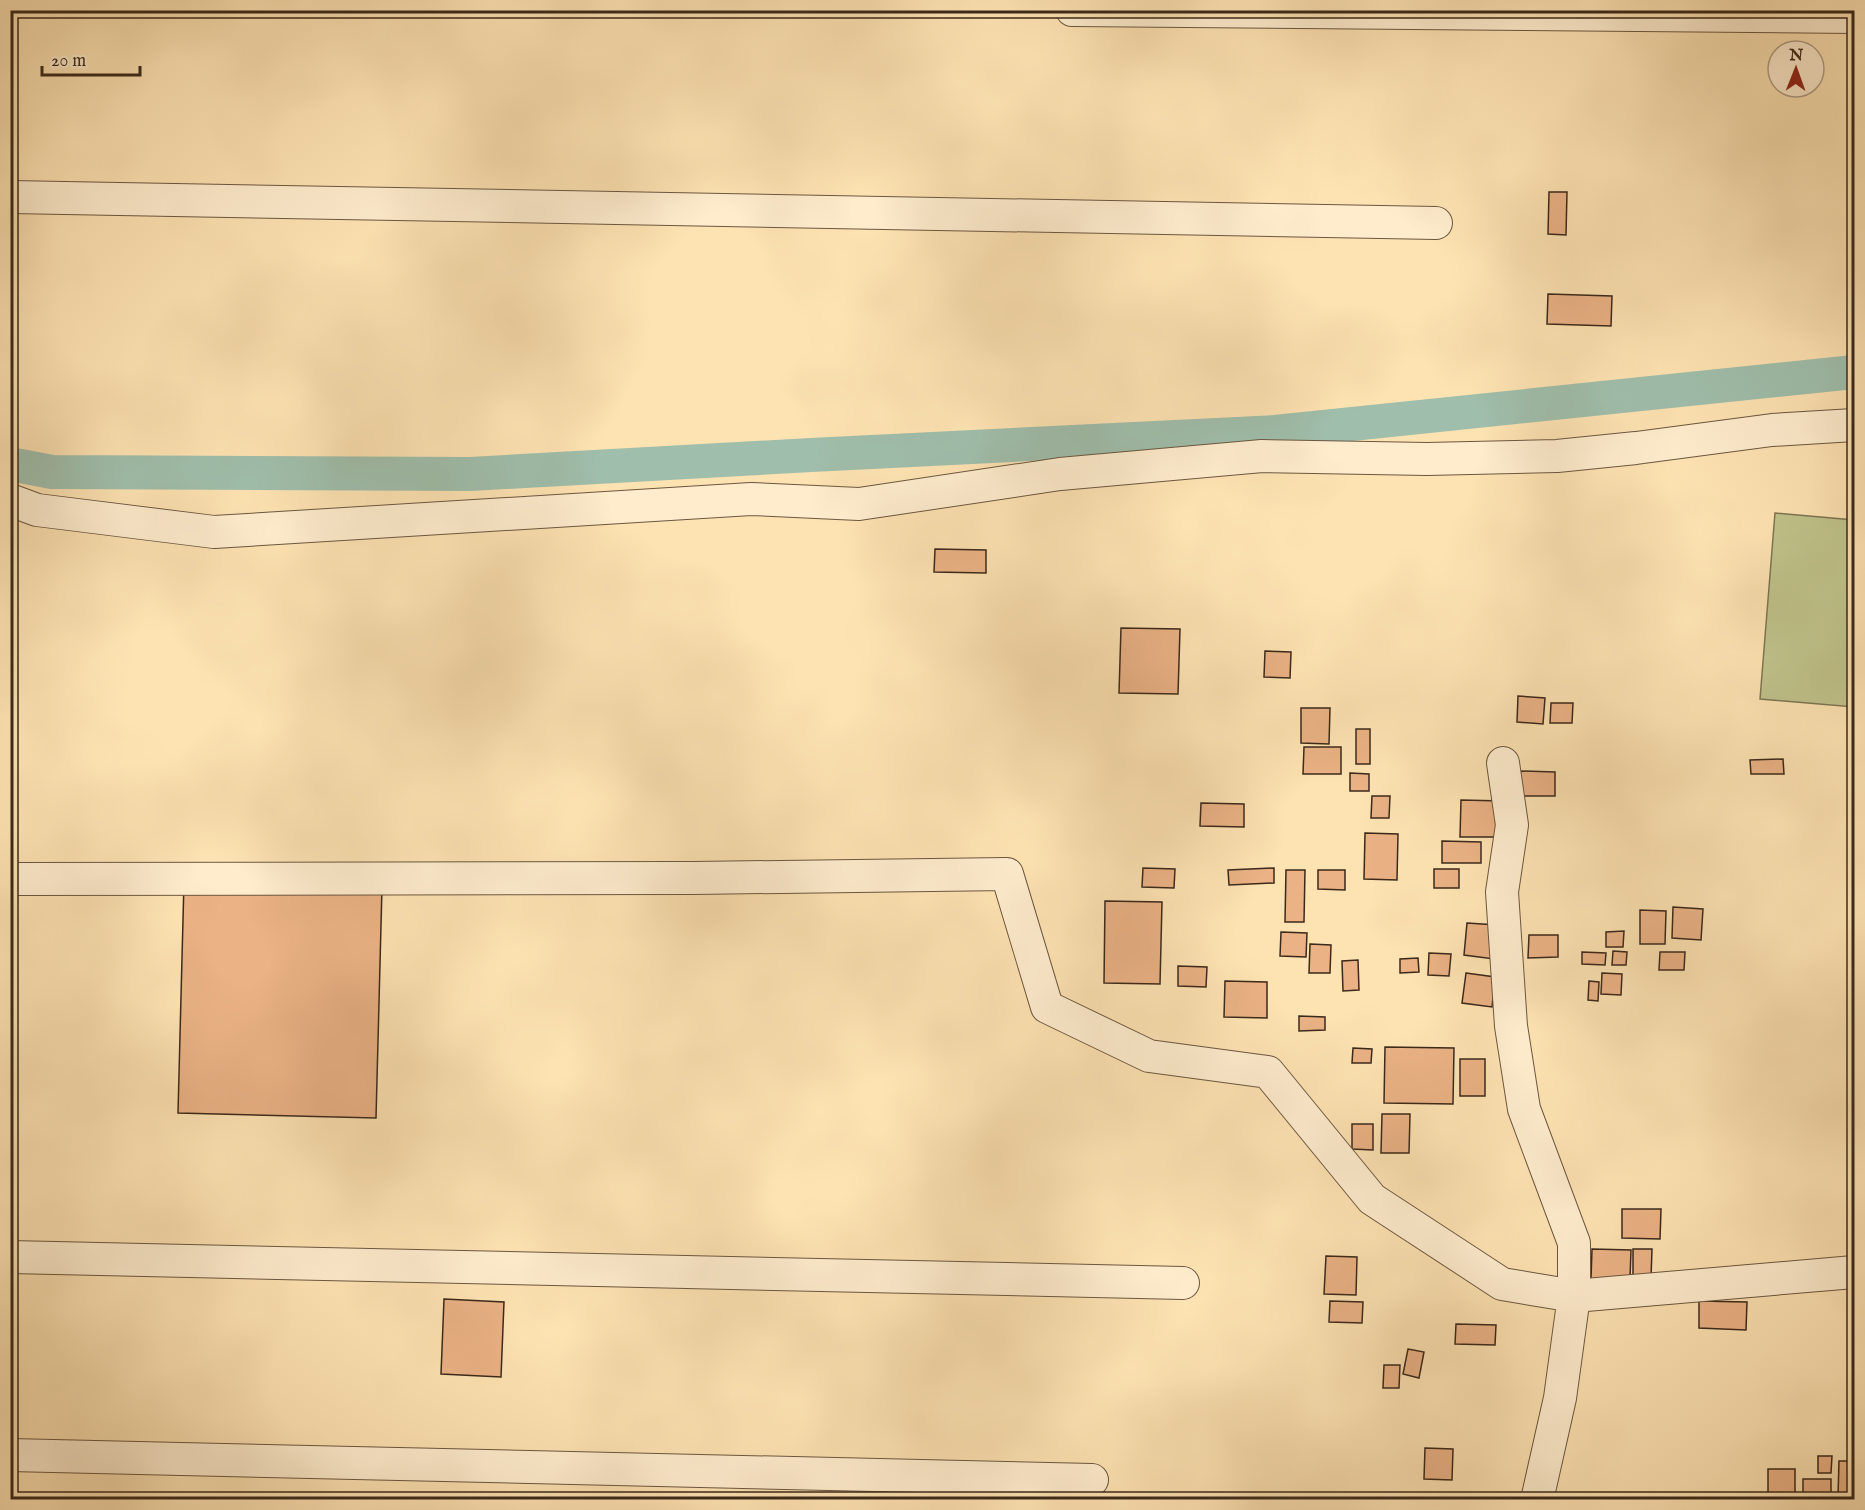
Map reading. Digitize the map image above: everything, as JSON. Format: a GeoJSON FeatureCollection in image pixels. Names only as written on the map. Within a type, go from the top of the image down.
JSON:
{"type":"FeatureCollection","features":[{"type":"Feature","properties":{"kind":"street"},"geometry":{"type":"LineString","coordinates":[[1072,10],[1854,16]]}},
{"type":"Feature","properties":{"kind":"street"},"geometry":{"type":"LineString","coordinates":[[10,197],[1436,223]]}},
{"type":"Feature","properties":{"kind":"street"},"geometry":{"type":"LineString","coordinates":[[10,500],[37,510],[214,532],[751,499],[859,504],[1060,474],[1262,456],[1427,459],[1557,456],[1772,430],[1854,425]]}},
{"type":"Feature","properties":{"kind":"street"},"geometry":{"type":"LineString","coordinates":[[1503,763],[1512,825],[1502,892],[1511,1026],[1524,1109],[1574,1243],[1574,1296],[1560,1398],[1537,1500]]}},
{"type":"Feature","properties":{"kind":"street"},"geometry":{"type":"LineString","coordinates":[[10,879],[694,878],[1008,874],[1047,1007],[1149,1056],[1268,1072],[1372,1199],[1502,1284],[1574,1296],[1854,1272]]}},
{"type":"Feature","properties":{"kind":"street"},"geometry":{"type":"LineString","coordinates":[[10,1257],[1183,1283]]}},
{"type":"Feature","properties":{"kind":"street"},"geometry":{"type":"LineString","coordinates":[[10,1455],[1092,1480]]}},
{"type":"Feature","properties":{"kind":"green space"},"geometry":{"type":"Polygon","coordinates":[[[1775,513],[1854,520],[1854,707],[1760,699],[1775,513]]]}},
{"type":"Feature","properties":{"kind":"building"},"geometry":{"type":"Polygon","coordinates":[[[1549,192],[1567,192],[1566,235],[1548,234],[1549,192]]]}},
{"type":"Feature","properties":{"kind":"building"},"geometry":{"type":"Polygon","coordinates":[[[1548,294],[1612,296],[1611,326],[1547,324],[1548,294]]]}},
{"type":"Feature","properties":{"kind":"building"},"geometry":{"type":"Polygon","coordinates":[[[935,549],[986,550],[986,573],[934,572],[935,549]]]}},
{"type":"Feature","properties":{"kind":"building"},"geometry":{"type":"Polygon","coordinates":[[[1121,628],[1180,629],[1178,694],[1119,693],[1121,628]]]}},
{"type":"Feature","properties":{"kind":"building"},"geometry":{"type":"Polygon","coordinates":[[[1265,651],[1291,652],[1290,678],[1264,677],[1265,651]]]}},
{"type":"Feature","properties":{"kind":"building"},"geometry":{"type":"Polygon","coordinates":[[[1518,696],[1545,698],[1543,724],[1517,722],[1518,696]]]}},
{"type":"Feature","properties":{"kind":"building"},"geometry":{"type":"Polygon","coordinates":[[[1551,703],[1573,703],[1572,723],[1550,723],[1551,703]]]}},
{"type":"Feature","properties":{"kind":"building"},"geometry":{"type":"Polygon","coordinates":[[[1301,708],[1330,708],[1329,744],[1301,743],[1301,708]]]}},
{"type":"Feature","properties":{"kind":"building"},"geometry":{"type":"Polygon","coordinates":[[[1356,729],[1370,729],[1370,764],[1356,764],[1356,729]]]}},
{"type":"Feature","properties":{"kind":"building"},"geometry":{"type":"Polygon","coordinates":[[[1304,747],[1341,747],[1341,774],[1303,774],[1304,747]]]}},
{"type":"Feature","properties":{"kind":"building"},"geometry":{"type":"Polygon","coordinates":[[[1783,759],[1784,774],[1751,774],[1750,760],[1783,759]]]}},
{"type":"Feature","properties":{"kind":"building"},"geometry":{"type":"Polygon","coordinates":[[[1520,771],[1555,772],[1555,796],[1520,796],[1520,771]]]}},
{"type":"Feature","properties":{"kind":"building"},"geometry":{"type":"Polygon","coordinates":[[[1350,773],[1369,774],[1369,791],[1350,791],[1350,773]]]}},
{"type":"Feature","properties":{"kind":"building"},"geometry":{"type":"Polygon","coordinates":[[[1372,796],[1390,796],[1389,818],[1371,818],[1372,796]]]}},
{"type":"Feature","properties":{"kind":"building"},"geometry":{"type":"Polygon","coordinates":[[[1461,800],[1503,801],[1502,837],[1460,837],[1461,800]]]}},
{"type":"Feature","properties":{"kind":"building"},"geometry":{"type":"Polygon","coordinates":[[[1201,803],[1244,804],[1244,827],[1200,826],[1201,803]]]}},
{"type":"Feature","properties":{"kind":"building"},"geometry":{"type":"Polygon","coordinates":[[[1365,833],[1398,834],[1397,880],[1364,879],[1365,833]]]}},
{"type":"Feature","properties":{"kind":"building"},"geometry":{"type":"Polygon","coordinates":[[[1442,841],[1481,842],[1481,863],[1442,863],[1442,841]]]}},
{"type":"Feature","properties":{"kind":"building"},"geometry":{"type":"Polygon","coordinates":[[[1143,868],[1175,869],[1174,888],[1142,887],[1143,868]]]}},
{"type":"Feature","properties":{"kind":"building"},"geometry":{"type":"Polygon","coordinates":[[[1274,868],[1274,883],[1229,885],[1228,870],[1274,868]]]}},
{"type":"Feature","properties":{"kind":"building"},"geometry":{"type":"Polygon","coordinates":[[[1434,869],[1459,869],[1459,888],[1434,888],[1434,869]]]}},
{"type":"Feature","properties":{"kind":"building"},"geometry":{"type":"Polygon","coordinates":[[[1286,870],[1305,870],[1304,922],[1285,922],[1286,870]]]}},
{"type":"Feature","properties":{"kind":"building"},"geometry":{"type":"Polygon","coordinates":[[[1318,870],[1345,870],[1345,890],[1318,889],[1318,870]]]}},
{"type":"Feature","properties":{"kind":"building"},"geometry":{"type":"Polygon","coordinates":[[[184,881],[382,887],[376,1118],[178,1113],[184,881]]]}},
{"type":"Feature","properties":{"kind":"building"},"geometry":{"type":"Polygon","coordinates":[[[1105,901],[1162,902],[1160,984],[1104,983],[1105,901]]]}},
{"type":"Feature","properties":{"kind":"building"},"geometry":{"type":"Polygon","coordinates":[[[1673,907],[1703,909],[1701,940],[1672,938],[1673,907]]]}},
{"type":"Feature","properties":{"kind":"building"},"geometry":{"type":"Polygon","coordinates":[[[1640,910],[1666,911],[1665,944],[1640,944],[1640,910]]]}},
{"type":"Feature","properties":{"kind":"building"},"geometry":{"type":"Polygon","coordinates":[[[1467,923],[1497,925],[1494,959],[1464,955],[1467,923]]]}},
{"type":"Feature","properties":{"kind":"building"},"geometry":{"type":"Polygon","coordinates":[[[1624,931],[1623,947],[1606,947],[1606,932],[1624,931]]]}},
{"type":"Feature","properties":{"kind":"building"},"geometry":{"type":"Polygon","coordinates":[[[1281,932],[1307,933],[1306,957],[1280,956],[1281,932]]]}},
{"type":"Feature","properties":{"kind":"building"},"geometry":{"type":"Polygon","coordinates":[[[1529,935],[1558,935],[1558,957],[1528,958],[1529,935]]]}},
{"type":"Feature","properties":{"kind":"building"},"geometry":{"type":"Polygon","coordinates":[[[1310,944],[1331,945],[1330,973],[1309,973],[1310,944]]]}},
{"type":"Feature","properties":{"kind":"building"},"geometry":{"type":"Polygon","coordinates":[[[1613,951],[1627,952],[1626,965],[1612,965],[1613,951]]]}},
{"type":"Feature","properties":{"kind":"building"},"geometry":{"type":"Polygon","coordinates":[[[1582,952],[1606,953],[1605,965],[1582,964],[1582,952]]]}},
{"type":"Feature","properties":{"kind":"building"},"geometry":{"type":"Polygon","coordinates":[[[1660,952],[1685,952],[1684,970],[1659,970],[1660,952]]]}},
{"type":"Feature","properties":{"kind":"building"},"geometry":{"type":"Polygon","coordinates":[[[1429,953],[1451,954],[1449,976],[1428,975],[1429,953]]]}},
{"type":"Feature","properties":{"kind":"building"},"geometry":{"type":"Polygon","coordinates":[[[1418,958],[1419,972],[1400,973],[1400,959],[1418,958]]]}},
{"type":"Feature","properties":{"kind":"building"},"geometry":{"type":"Polygon","coordinates":[[[1358,960],[1359,990],[1343,991],[1342,961],[1358,960]]]}},
{"type":"Feature","properties":{"kind":"building"},"geometry":{"type":"Polygon","coordinates":[[[1178,966],[1207,967],[1206,987],[1178,986],[1178,966]]]}},
{"type":"Feature","properties":{"kind":"building"},"geometry":{"type":"Polygon","coordinates":[[[1466,973],[1495,977],[1492,1007],[1462,1003],[1466,973]]]}},
{"type":"Feature","properties":{"kind":"building"},"geometry":{"type":"Polygon","coordinates":[[[1602,973],[1622,974],[1621,995],[1601,994],[1602,973]]]}},
{"type":"Feature","properties":{"kind":"building"},"geometry":{"type":"Polygon","coordinates":[[[1225,981],[1267,982],[1267,1018],[1224,1017],[1225,981]]]}},
{"type":"Feature","properties":{"kind":"building"},"geometry":{"type":"Polygon","coordinates":[[[1589,981],[1599,982],[1598,1001],[1588,1000],[1589,981]]]}},
{"type":"Feature","properties":{"kind":"building"},"geometry":{"type":"Polygon","coordinates":[[[1299,1016],[1325,1017],[1325,1030],[1299,1031],[1299,1016]]]}},
{"type":"Feature","properties":{"kind":"building"},"geometry":{"type":"Polygon","coordinates":[[[1385,1047],[1454,1048],[1453,1104],[1384,1103],[1385,1047]]]}},
{"type":"Feature","properties":{"kind":"building"},"geometry":{"type":"Polygon","coordinates":[[[1353,1048],[1372,1049],[1371,1063],[1352,1063],[1353,1048]]]}},
{"type":"Feature","properties":{"kind":"building"},"geometry":{"type":"Polygon","coordinates":[[[1460,1059],[1485,1059],[1485,1096],[1460,1096],[1460,1059]]]}},
{"type":"Feature","properties":{"kind":"building"},"geometry":{"type":"Polygon","coordinates":[[[1382,1114],[1410,1114],[1409,1153],[1381,1153],[1382,1114]]]}},
{"type":"Feature","properties":{"kind":"building"},"geometry":{"type":"Polygon","coordinates":[[[1352,1124],[1373,1124],[1373,1150],[1352,1149],[1352,1124]]]}},
{"type":"Feature","properties":{"kind":"building"},"geometry":{"type":"Polygon","coordinates":[[[1622,1209],[1661,1209],[1660,1239],[1622,1238],[1622,1209]]]}},
{"type":"Feature","properties":{"kind":"building"},"geometry":{"type":"Polygon","coordinates":[[[1592,1249],[1631,1250],[1630,1279],[1591,1279],[1592,1249]]]}},
{"type":"Feature","properties":{"kind":"building"},"geometry":{"type":"Polygon","coordinates":[[[1633,1249],[1652,1249],[1651,1278],[1633,1278],[1633,1249]]]}},
{"type":"Feature","properties":{"kind":"building"},"geometry":{"type":"Polygon","coordinates":[[[1326,1256],[1357,1257],[1356,1295],[1324,1294],[1326,1256]]]}},
{"type":"Feature","properties":{"kind":"building"},"geometry":{"type":"Polygon","coordinates":[[[444,1299],[504,1302],[501,1377],[441,1374],[444,1299]]]}},
{"type":"Feature","properties":{"kind":"building"},"geometry":{"type":"Polygon","coordinates":[[[1330,1301],[1363,1302],[1362,1323],[1329,1322],[1330,1301]]]}},
{"type":"Feature","properties":{"kind":"building"},"geometry":{"type":"Polygon","coordinates":[[[1699,1301],[1747,1302],[1746,1330],[1699,1328],[1699,1301]]]}},
{"type":"Feature","properties":{"kind":"building"},"geometry":{"type":"Polygon","coordinates":[[[1456,1324],[1496,1325],[1495,1345],[1455,1344],[1456,1324]]]}},
{"type":"Feature","properties":{"kind":"building"},"geometry":{"type":"Polygon","coordinates":[[[1408,1349],[1424,1352],[1419,1378],[1403,1374],[1408,1349]]]}},
{"type":"Feature","properties":{"kind":"building"},"geometry":{"type":"Polygon","coordinates":[[[1384,1365],[1400,1365],[1399,1388],[1383,1388],[1384,1365]]]}},
{"type":"Feature","properties":{"kind":"building"},"geometry":{"type":"Polygon","coordinates":[[[1425,1448],[1453,1449],[1452,1480],[1424,1479],[1425,1448]]]}},
{"type":"Feature","properties":{"kind":"building"},"geometry":{"type":"Polygon","coordinates":[[[1818,1456],[1832,1456],[1831,1473],[1818,1473],[1818,1456]]]}},
{"type":"Feature","properties":{"kind":"building"},"geometry":{"type":"Polygon","coordinates":[[[1839,1461],[1851,1461],[1850,1497],[1838,1497],[1839,1461]]]}},
{"type":"Feature","properties":{"kind":"building"},"geometry":{"type":"Polygon","coordinates":[[[1768,1469],[1795,1469],[1795,1493],[1768,1493],[1768,1469]]]}},
{"type":"Feature","properties":{"kind":"building"},"geometry":{"type":"Polygon","coordinates":[[[1803,1479],[1831,1479],[1831,1500],[1803,1500],[1803,1479]]]}},
{"type":"Feature","properties":{"kind":"waterway"},"geometry":{"type":"LineString","coordinates":[[10,464],[52,472],[470,474],[1275,432],[1854,372]]}}]}
